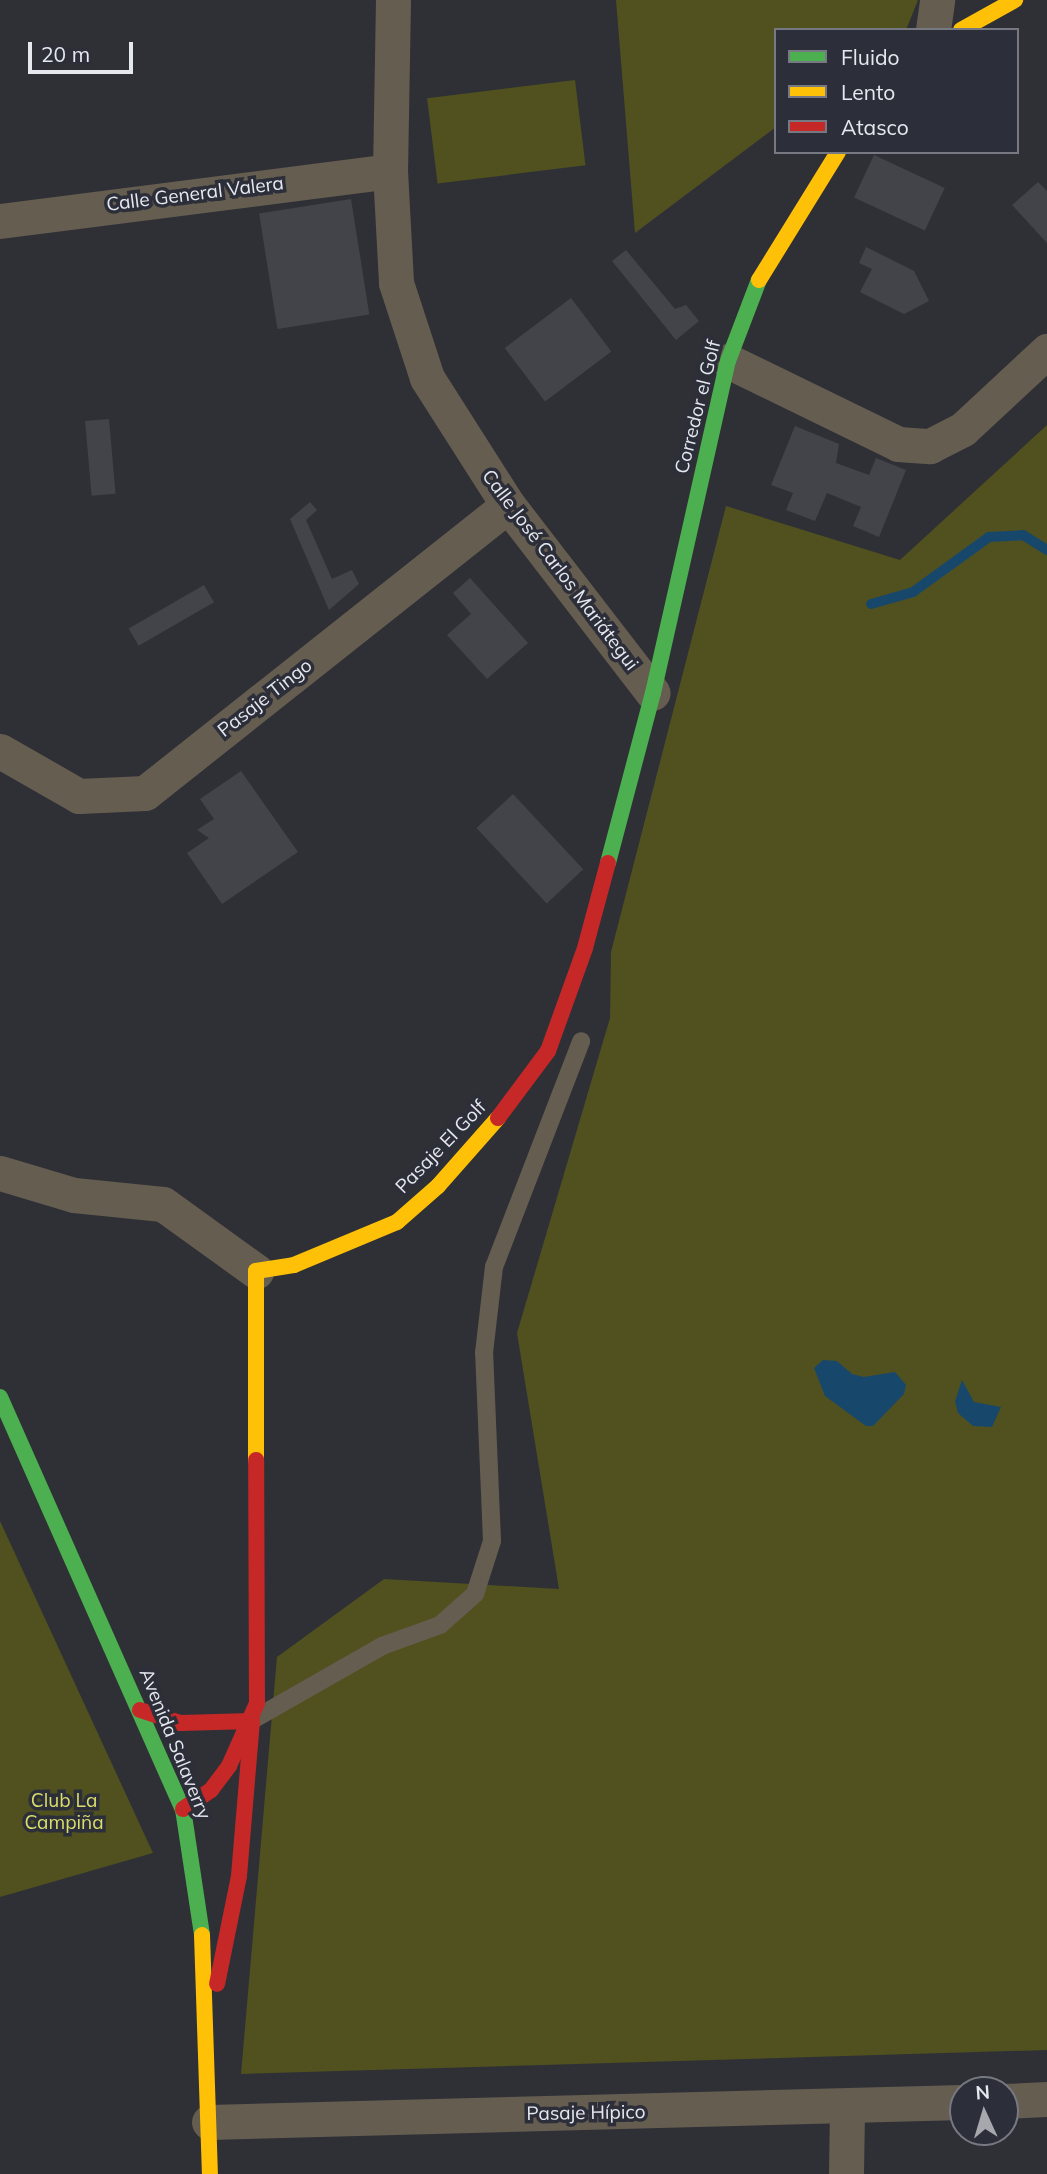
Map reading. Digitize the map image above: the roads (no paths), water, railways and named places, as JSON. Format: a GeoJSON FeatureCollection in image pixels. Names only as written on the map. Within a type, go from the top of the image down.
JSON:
{"type":"FeatureCollection","features":[{"type":"Feature","properties":{"kind":"street","name":"Calle José Carlos Mariátegui"},"geometry":{"type":"LineString","coordinates":[[393,0],[390,171],[396,283],[427,378],[508,505],[653,693]]}},
{"type":"Feature","properties":{"kind":"street"},"geometry":{"type":"LineString","coordinates":[[942,14],[1015,0]]}},
{"type":"Feature","properties":{"kind":"street","name":"Corredor el Golf"},"geometry":{"type":"LineString","coordinates":[[653,693],[728,361],[752,292],[837,154]]}},
{"type":"Feature","properties":{"kind":"street","name":"Calle General Valera"},"geometry":{"type":"LineString","coordinates":[[0,221],[390,171]]}},
{"type":"Feature","properties":{"kind":"street"},"geometry":{"type":"LineString","coordinates":[[728,361],[898,444],[930,446],[963,429],[1047,351]]}},
{"type":"Feature","properties":{"kind":"street","name":"Pasaje Tingo"},"geometry":{"type":"LineString","coordinates":[[0,751],[79,796],[145,793],[508,505]]}},
{"type":"Feature","properties":{"kind":"street","name":"Pasaje El Golf"},"geometry":{"type":"LineString","coordinates":[[256,1271],[295,1265],[397,1222],[457,1166],[512,1103],[548,1051],[585,948],[653,693]]}},
{"type":"Feature","properties":{"kind":"street"},"geometry":{"type":"LineString","coordinates":[[0,1173],[74,1195],[163,1204],[256,1271],[259,1627],[239,1876],[207,2030]]}},
{"type":"Feature","properties":{"kind":"street","name":"Avenida Salaverry"},"geometry":{"type":"LineString","coordinates":[[0,1397],[183,1809],[196,1873],[207,2030],[210,2174]]}},
{"type":"Feature","properties":{"kind":"street"},"geometry":{"type":"LineString","coordinates":[[140,1710],[180,1723],[252,1721]]}},
{"type":"Feature","properties":{"kind":"street"},"geometry":{"type":"LineString","coordinates":[[183,1809],[220,1779],[252,1721]]}},
{"type":"Feature","properties":{"kind":"street"},"geometry":{"type":"LineString","coordinates":[[1019,2100],[1047,2099]]}},
{"type":"Feature","properties":{"kind":"street","name":"Pasaje Hípico"},"geometry":{"type":"LineString","coordinates":[[209,2122],[949,2103]]}},
{"type":"Feature","properties":{"kind":"street"},"geometry":{"type":"LineString","coordinates":[[846,2174],[847,2107]]}},
{"type":"Feature","properties":{"kind":"lane"},"geometry":{"type":"LineString","coordinates":[[252,1721],[382,1647],[440,1625],[475,1594],[492,1541],[484,1353],[494,1267],[581,1041]]}},
{"type":"Feature","properties":{"kind":"water"},"geometry":{"type":"Polygon","coordinates":[[[823,1360],[837,1361],[852,1374],[864,1377],[895,1372],[906,1385],[904,1394],[873,1426],[866,1426],[825,1396],[814,1368],[823,1360]]]}},
{"type":"Feature","properties":{"kind":"water"},"geometry":{"type":"Polygon","coordinates":[[[962,1380],[974,1402],[1001,1407],[992,1427],[973,1426],[958,1413],[955,1401],[962,1380]]]}},
{"type":"Feature","properties":{"kind":"waterway"},"geometry":{"type":"LineString","coordinates":[[871,604],[913,592],[989,537],[1023,535],[1047,550]]}},
{"type":"Feature","properties":{"kind":"park label","name":"Club La Campiña"},"geometry":{"type":"Point","coordinates":[64,1812]}}]}
